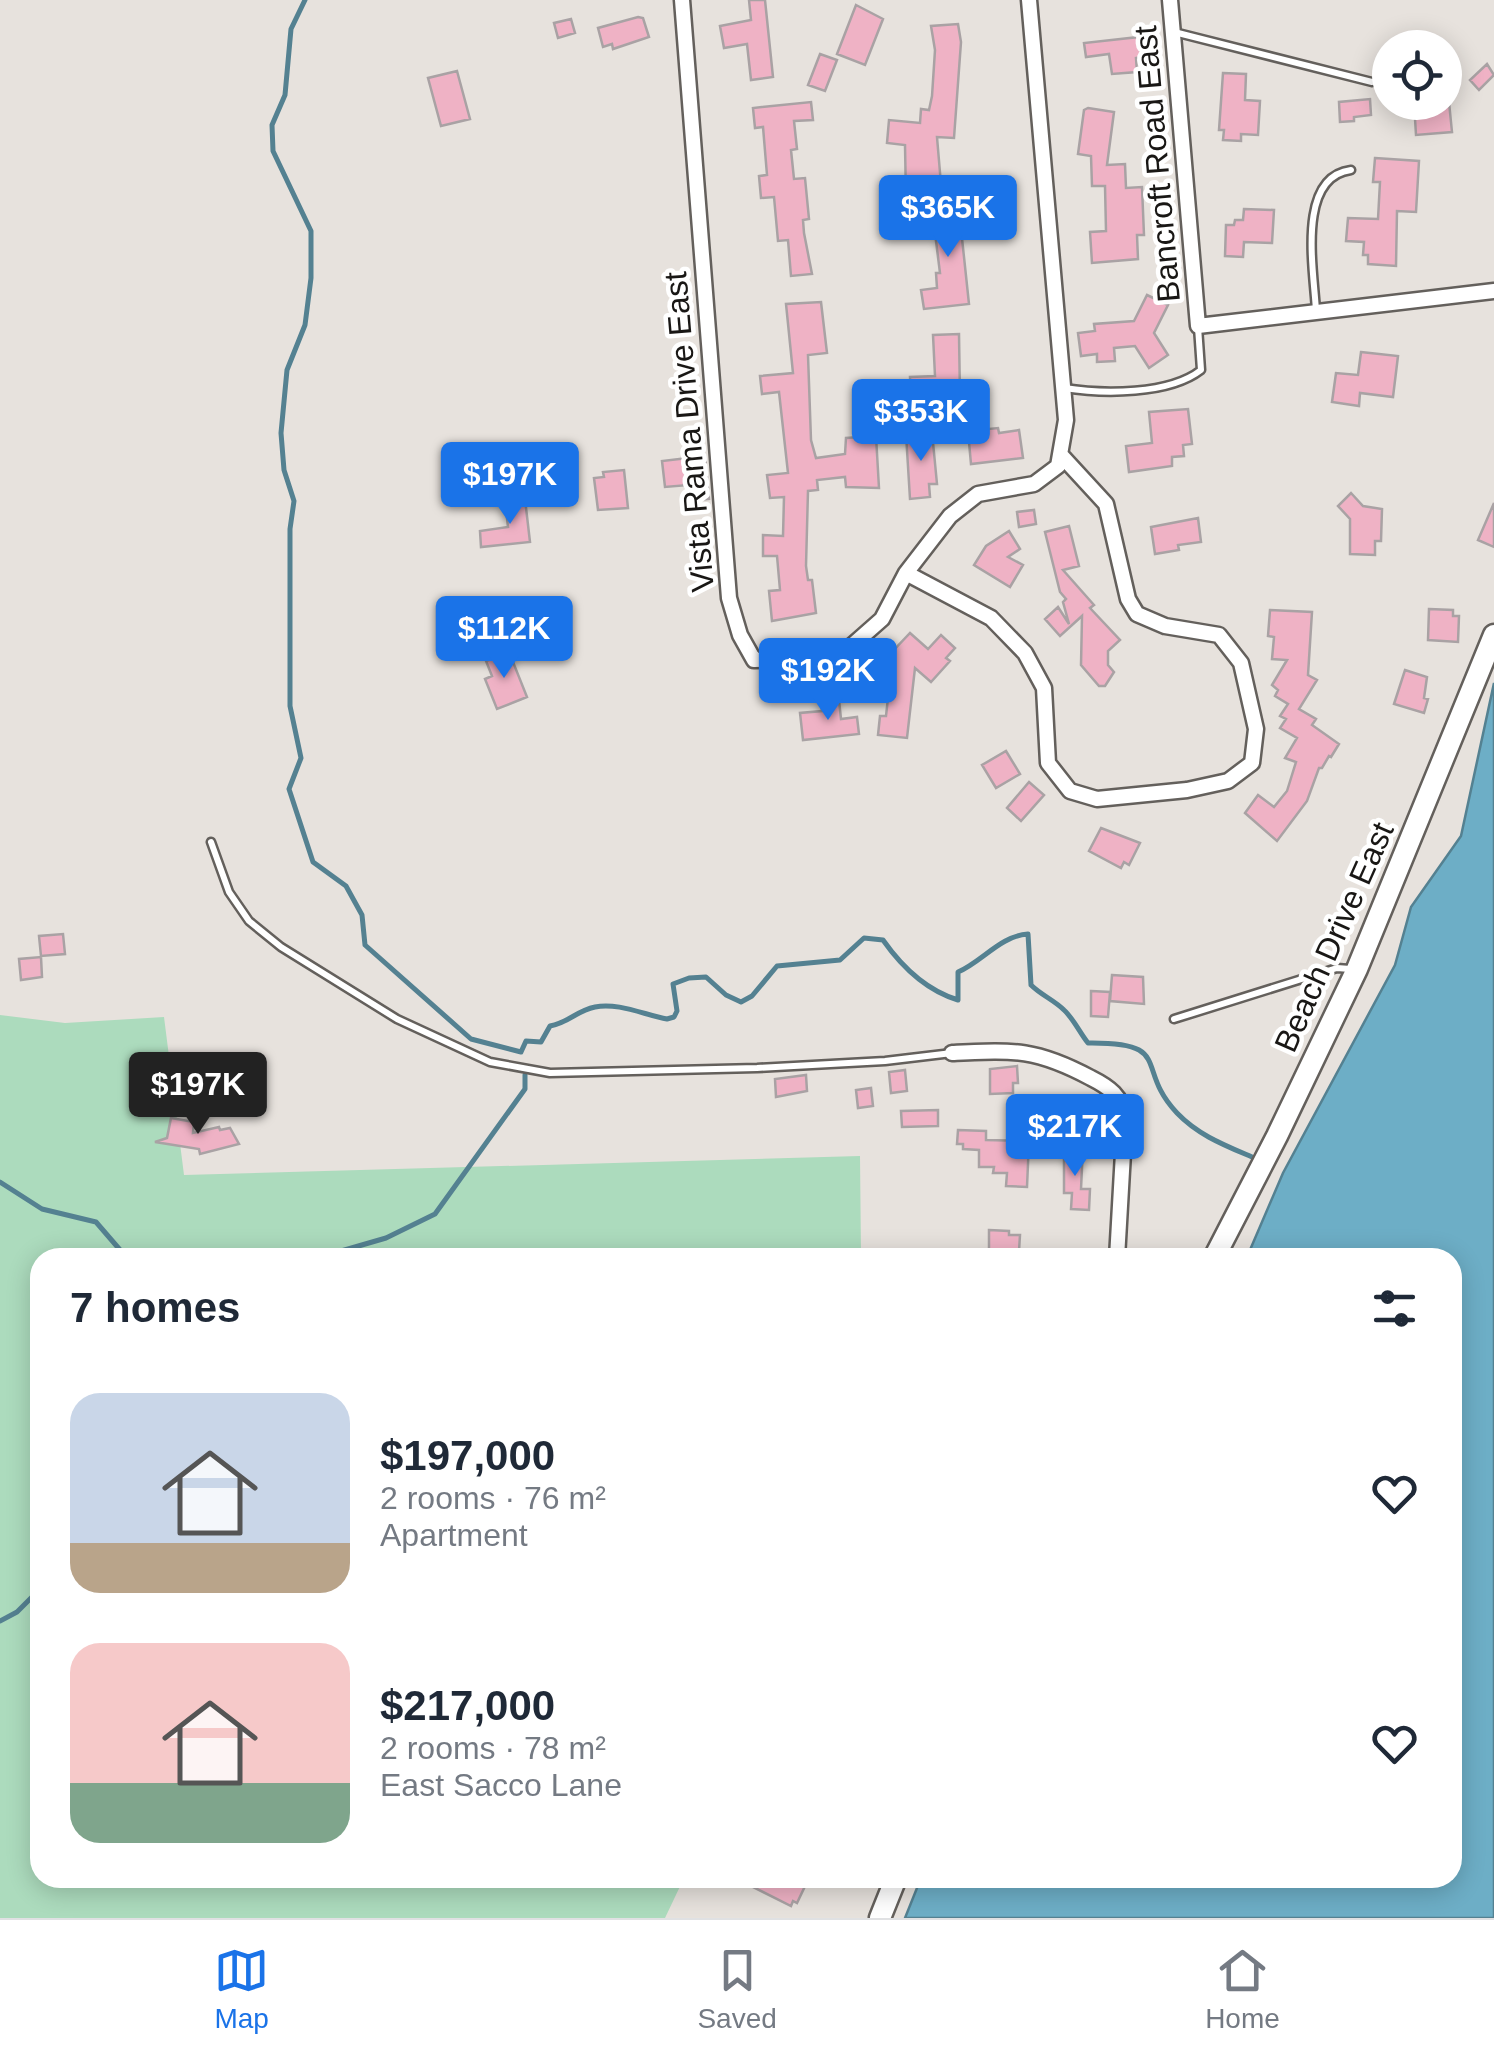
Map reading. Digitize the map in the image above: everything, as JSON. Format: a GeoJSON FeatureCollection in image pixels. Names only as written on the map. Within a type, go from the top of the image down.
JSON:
{"type":"FeatureCollection","features":[{"type":"Feature","properties":{"kind":"main road","name":"Beach Drive East"},"geometry":{"type":"LineString","coordinates":[[1219,1248],[1356,969],[1494,635]]}},
{"type":"Feature","properties":{"kind":"main road"},"geometry":{"type":"LineString","coordinates":[[880,1918],[892,1888]]}},
{"type":"Feature","properties":{"kind":"street","name":"Vista Rama Drive East"},"geometry":{"type":"LineString","coordinates":[[682,0],[728,598],[740,635],[754,660],[807,658],[848,650],[882,619],[906,573],[950,516],[978,494],[1034,484],[1058,466],[1060,454]]}},
{"type":"Feature","properties":{"kind":"street"},"geometry":{"type":"LineString","coordinates":[[906,573],[990,618],[1025,652],[1044,688],[1048,764],[1070,791],[1098,799],[1187,790],[1228,781],[1252,763],[1256,729],[1241,663],[1219,635],[1165,626],[1138,614],[1128,600],[1106,504],[1060,454],[1066,420],[1064,388],[1029,0]]}},
{"type":"Feature","properties":{"kind":"street","name":"Bancroft Road East"},"geometry":{"type":"LineString","coordinates":[[1170,0],[1198,326],[1494,292]]}},
{"type":"Feature","properties":{"kind":"street"},"geometry":{"type":"LineString","coordinates":[[952,1053],[999,1051],[1042,1055],[1108,1087],[1119,1097],[1125,1118],[1117,1248]]}},
{"type":"Feature","properties":{"kind":"lane"},"geometry":{"type":"LineString","coordinates":[[1173,32],[1372,82]]}},
{"type":"Feature","properties":{"kind":"lane"},"geometry":{"type":"LineString","coordinates":[[1316,312],[1314,203],[1330,178],[1339,171],[1352,170]]}},
{"type":"Feature","properties":{"kind":"lane"},"geometry":{"type":"LineString","coordinates":[[1064,388],[1100,393],[1185,383],[1201,370],[1198,326]]}},
{"type":"Feature","properties":{"kind":"lane"},"geometry":{"type":"LineString","coordinates":[[211,842],[230,892],[248,921],[397,1019],[490,1062],[550,1073],[757,1068],[952,1053]]}},
{"type":"Feature","properties":{"kind":"lane"},"geometry":{"type":"LineString","coordinates":[[1174,1019],[1337,968],[1356,969]]}},
{"type":"Feature","properties":{"kind":"green space"},"geometry":{"type":"Polygon","coordinates":[[[0,1015],[65,1023],[164,1017],[184,1175],[860,1156],[861,1248],[30,1248],[30,1888],[679,1888],[665,1918],[0,1918],[0,1015]]]}},
{"type":"Feature","properties":{"kind":"water"},"geometry":{"type":"Polygon","coordinates":[[[1494,683],[1494,1918],[905,1918],[917,1888],[1462,1888],[1462,1248],[1251,1248],[1283,1173],[1395,965],[1411,907],[1461,836],[1494,683]]]}},
{"type":"Feature","properties":{"kind":"building"},"geometry":{"type":"Polygon","coordinates":[[[749,0],[765,0],[773,77],[751,80],[747,44],[724,48],[720,26],[751,20],[749,0]]]}},
{"type":"Feature","properties":{"kind":"building"},"geometry":{"type":"Polygon","coordinates":[[[856,5],[883,19],[865,65],[837,54],[856,5]]]}},
{"type":"Feature","properties":{"kind":"building"},"geometry":{"type":"Polygon","coordinates":[[[643,18],[649,37],[613,49],[612,44],[603,47],[598,28],[643,18]]]}},
{"type":"Feature","properties":{"kind":"building"},"geometry":{"type":"Polygon","coordinates":[[[571,19],[575,33],[558,38],[554,23],[571,19]]]}},
{"type":"Feature","properties":{"kind":"building"},"geometry":{"type":"Polygon","coordinates":[[[958,24],[961,42],[954,138],[937,137],[942,196],[906,199],[905,145],[887,143],[889,120],[920,123],[921,109],[929,110],[932,96],[935,50],[931,26],[958,24]]]}},
{"type":"Feature","properties":{"kind":"building"},"geometry":{"type":"Polygon","coordinates":[[[1139,37],[1141,57],[1136,58],[1137,72],[1112,74],[1109,54],[1086,57],[1084,43],[1139,37]]]}},
{"type":"Feature","properties":{"kind":"building"},"geometry":{"type":"Polygon","coordinates":[[[820,54],[837,60],[825,91],[808,85],[820,54]]]}},
{"type":"Feature","properties":{"kind":"building"},"geometry":{"type":"Polygon","coordinates":[[[1487,64],[1494,75],[1479,90],[1470,80],[1487,64]]]}},
{"type":"Feature","properties":{"kind":"building"},"geometry":{"type":"Polygon","coordinates":[[[457,71],[470,119],[441,126],[428,78],[457,71]]]}},
{"type":"Feature","properties":{"kind":"building"},"geometry":{"type":"Polygon","coordinates":[[[1223,73],[1246,74],[1245,100],[1260,101],[1258,135],[1241,134],[1241,141],[1223,140],[1224,130],[1219,130],[1223,73]]]}},
{"type":"Feature","properties":{"kind":"building"},"geometry":{"type":"Polygon","coordinates":[[[1370,99],[1371,115],[1340,122],[1339,102],[1370,99]]]}},
{"type":"Feature","properties":{"kind":"building"},"geometry":{"type":"Polygon","coordinates":[[[811,102],[813,120],[794,121],[797,149],[791,150],[794,179],[805,178],[809,219],[803,220],[812,274],[791,276],[788,240],[778,241],[774,197],[761,198],[759,176],[767,175],[763,127],[755,128],[753,108],[811,102]]]}},
{"type":"Feature","properties":{"kind":"building"},"geometry":{"type":"Polygon","coordinates":[[[1084,110],[1114,112],[1107,165],[1125,164],[1126,188],[1142,187],[1144,235],[1137,235],[1138,259],[1092,263],[1090,232],[1106,231],[1105,186],[1092,186],[1091,156],[1078,154],[1084,110]]]}},
{"type":"Feature","properties":{"kind":"building"},"geometry":{"type":"Polygon","coordinates":[[[1415,120],[1451,120],[1452,132],[1416,135],[1415,120]]]}},
{"type":"Feature","properties":{"kind":"building"},"geometry":{"type":"Polygon","coordinates":[[[1375,158],[1419,161],[1416,212],[1397,211],[1396,266],[1368,264],[1368,255],[1363,255],[1364,242],[1346,241],[1348,218],[1378,219],[1380,182],[1373,182],[1375,158]]]}},
{"type":"Feature","properties":{"kind":"building"},"geometry":{"type":"Polygon","coordinates":[[[951,199],[952,210],[959,210],[969,304],[924,309],[921,290],[937,288],[936,273],[940,273],[931,201],[951,199]]]}},
{"type":"Feature","properties":{"kind":"building"},"geometry":{"type":"Polygon","coordinates":[[[1244,209],[1274,210],[1272,243],[1244,242],[1243,257],[1225,256],[1226,225],[1243,220],[1244,209]]]}},
{"type":"Feature","properties":{"kind":"building"},"geometry":{"type":"Polygon","coordinates":[[[1147,295],[1168,305],[1154,333],[1168,355],[1149,368],[1135,346],[1114,348],[1115,361],[1097,362],[1097,354],[1081,356],[1078,333],[1095,331],[1094,324],[1134,321],[1147,295]]]}},
{"type":"Feature","properties":{"kind":"building"},"geometry":{"type":"Polygon","coordinates":[[[821,302],[827,353],[808,355],[811,440],[816,458],[845,454],[846,438],[876,436],[879,488],[846,487],[845,477],[817,480],[818,490],[808,491],[806,566],[816,613],[772,621],[769,591],[780,590],[777,556],[763,556],[763,535],[783,536],[784,497],[770,498],[767,475],[788,473],[779,392],[762,394],[760,376],[793,373],[786,304],[821,302]]]}},
{"type":"Feature","properties":{"kind":"building"},"geometry":{"type":"Polygon","coordinates":[[[959,334],[960,397],[911,400],[910,377],[935,376],[933,335],[959,334]]]}},
{"type":"Feature","properties":{"kind":"building"},"geometry":{"type":"Polygon","coordinates":[[[1361,352],[1398,356],[1393,397],[1360,393],[1359,406],[1332,402],[1336,373],[1358,375],[1361,352]]]}},
{"type":"Feature","properties":{"kind":"building"},"geometry":{"type":"Polygon","coordinates":[[[1188,409],[1192,444],[1183,445],[1184,456],[1172,457],[1172,466],[1129,472],[1126,446],[1152,443],[1149,412],[1188,409]]]}},
{"type":"Feature","properties":{"kind":"building"},"geometry":{"type":"Polygon","coordinates":[[[998,428],[999,433],[1019,430],[1023,458],[971,464],[968,431],[998,428]]]}},
{"type":"Feature","properties":{"kind":"building"},"geometry":{"type":"Polygon","coordinates":[[[932,432],[937,484],[929,484],[930,497],[910,499],[906,434],[932,432]]]}},
{"type":"Feature","properties":{"kind":"building"},"geometry":{"type":"Polygon","coordinates":[[[705,456],[709,499],[690,501],[688,485],[665,487],[662,461],[705,456]]]}},
{"type":"Feature","properties":{"kind":"building"},"geometry":{"type":"Polygon","coordinates":[[[624,470],[628,508],[598,510],[594,478],[604,477],[603,472],[624,470]]]}},
{"type":"Feature","properties":{"kind":"building"},"geometry":{"type":"Polygon","coordinates":[[[1351,493],[1363,506],[1382,509],[1381,541],[1375,541],[1375,555],[1350,554],[1350,519],[1338,506],[1351,493]]]}},
{"type":"Feature","properties":{"kind":"building"},"geometry":{"type":"Polygon","coordinates":[[[525,499],[530,542],[481,547],[480,531],[508,527],[505,501],[525,499]]]}},
{"type":"Feature","properties":{"kind":"building"},"geometry":{"type":"Polygon","coordinates":[[[1494,503],[1494,547],[1478,540],[1494,503]]]}},
{"type":"Feature","properties":{"kind":"building"},"geometry":{"type":"Polygon","coordinates":[[[1034,510],[1036,524],[1019,527],[1017,512],[1034,510]]]}},
{"type":"Feature","properties":{"kind":"building"},"geometry":{"type":"Polygon","coordinates":[[[1198,518],[1201,542],[1155,554],[1151,527],[1198,518]]]}},
{"type":"Feature","properties":{"kind":"building"},"geometry":{"type":"Polygon","coordinates":[[[1069,526],[1079,566],[1063,570],[1094,605],[1090,608],[1120,640],[1108,651],[1108,665],[1114,672],[1105,686],[1099,686],[1081,665],[1082,616],[1060,636],[1045,619],[1058,607],[1069,624],[1063,602],[1066,599],[1060,592],[1045,532],[1069,526]]]}},
{"type":"Feature","properties":{"kind":"building"},"geometry":{"type":"Polygon","coordinates":[[[1009,531],[1020,549],[1008,557],[1023,565],[1010,587],[974,565],[986,546],[1009,531]]]}},
{"type":"Feature","properties":{"kind":"building"},"geometry":{"type":"Polygon","coordinates":[[[1429,609],[1453,610],[1453,616],[1459,616],[1458,642],[1428,640],[1429,609]]]}},
{"type":"Feature","properties":{"kind":"building"},"geometry":{"type":"Polygon","coordinates":[[[1270,610],[1312,612],[1308,675],[1317,680],[1299,709],[1316,719],[1312,725],[1339,744],[1319,768],[1307,801],[1277,841],[1245,813],[1258,795],[1274,807],[1287,791],[1296,762],[1285,758],[1297,738],[1280,728],[1286,719],[1280,716],[1288,704],[1275,696],[1278,690],[1272,685],[1287,660],[1272,659],[1274,637],[1268,636],[1270,610]]]}},
{"type":"Feature","properties":{"kind":"building"},"geometry":{"type":"Polygon","coordinates":[[[910,633],[928,649],[941,635],[955,648],[946,658],[950,661],[931,682],[915,668],[907,738],[878,735],[880,716],[886,716],[889,689],[874,671],[910,633]]]}},
{"type":"Feature","properties":{"kind":"building"},"geometry":{"type":"Polygon","coordinates":[[[509,652],[527,697],[497,709],[485,679],[492,676],[486,661],[509,652]]]}},
{"type":"Feature","properties":{"kind":"building"},"geometry":{"type":"Polygon","coordinates":[[[1405,670],[1427,677],[1424,713],[1394,704],[1405,670]]]}},
{"type":"Feature","properties":{"kind":"building"},"geometry":{"type":"Polygon","coordinates":[[[839,700],[841,719],[857,717],[859,734],[803,740],[800,713],[822,711],[821,702],[839,700]]]}},
{"type":"Feature","properties":{"kind":"building"},"geometry":{"type":"Polygon","coordinates":[[[1006,751],[1020,774],[996,788],[982,765],[1006,751]]]}},
{"type":"Feature","properties":{"kind":"building"},"geometry":{"type":"Polygon","coordinates":[[[1029,782],[1044,795],[1021,821],[1007,808],[1029,782]]]}},
{"type":"Feature","properties":{"kind":"building"},"geometry":{"type":"Polygon","coordinates":[[[1101,828],[1140,843],[1129,865],[1124,862],[1121,868],[1089,851],[1101,828]]]}},
{"type":"Feature","properties":{"kind":"building"},"geometry":{"type":"Polygon","coordinates":[[[63,934],[65,954],[41,956],[39,936],[63,934]]]}},
{"type":"Feature","properties":{"kind":"building"},"geometry":{"type":"Polygon","coordinates":[[[41,957],[42,977],[21,980],[19,959],[41,957]]]}},
{"type":"Feature","properties":{"kind":"building"},"geometry":{"type":"Polygon","coordinates":[[[1112,975],[1143,977],[1144,1004],[1110,1001],[1112,975]]]}},
{"type":"Feature","properties":{"kind":"building"},"geometry":{"type":"Polygon","coordinates":[[[1091,991],[1110,992],[1108,1017],[1091,1016],[1091,991]]]}},
{"type":"Feature","properties":{"kind":"building"},"geometry":{"type":"Polygon","coordinates":[[[1017,1066],[1018,1083],[1013,1083],[1013,1093],[990,1094],[990,1069],[1017,1066]]]}},
{"type":"Feature","properties":{"kind":"building"},"geometry":{"type":"Polygon","coordinates":[[[905,1070],[907,1091],[891,1093],[889,1072],[905,1070]]]}},
{"type":"Feature","properties":{"kind":"building"},"geometry":{"type":"Polygon","coordinates":[[[806,1075],[807,1091],[776,1097],[775,1079],[806,1075]]]}},
{"type":"Feature","properties":{"kind":"building"},"geometry":{"type":"Polygon","coordinates":[[[871,1088],[873,1106],[858,1108],[856,1090],[871,1088]]]}},
{"type":"Feature","properties":{"kind":"building"},"geometry":{"type":"Polygon","coordinates":[[[938,1110],[938,1126],[902,1127],[901,1111],[938,1110]]]}},
{"type":"Feature","properties":{"kind":"building"},"geometry":{"type":"Polygon","coordinates":[[[171,1118],[194,1122],[193,1133],[230,1128],[239,1144],[200,1154],[199,1149],[155,1142],[167,1138],[171,1118]]]}},
{"type":"Feature","properties":{"kind":"building"},"geometry":{"type":"Polygon","coordinates":[[[958,1130],[986,1131],[986,1140],[1029,1141],[1027,1187],[1006,1186],[1007,1173],[993,1173],[994,1167],[979,1167],[979,1150],[963,1149],[963,1144],[957,1144],[958,1130]]]}},
{"type":"Feature","properties":{"kind":"building"},"geometry":{"type":"Polygon","coordinates":[[[1083,1147],[1081,1189],[1090,1189],[1089,1210],[1071,1209],[1072,1193],[1064,1193],[1064,1148],[1083,1147]]]}},
{"type":"Feature","properties":{"kind":"building"},"geometry":{"type":"Polygon","coordinates":[[[989,1230],[1020,1235],[1019,1248],[989,1248],[989,1230]]]}},
{"type":"Feature","properties":{"kind":"building"},"geometry":{"type":"Polygon","coordinates":[[[755,1888],[804,1888],[797,1903],[793,1901],[791,1906],[755,1888]]]}},
{"type":"Feature","properties":{"kind":"waterway"},"geometry":{"type":"LineString","coordinates":[[305,0],[291,29],[285,95],[272,125],[273,151],[311,231],[305,325],[287,370],[281,433],[284,470],[294,501],[290,529],[290,706],[301,758],[289,789],[313,862],[346,886],[362,915],[365,945],[471,1039],[521,1052]]}},
{"type":"Feature","properties":{"kind":"waterway"},"geometry":{"type":"LineString","coordinates":[[521,1052],[526,1041],[541,1042],[550,1026],[595,1007],[612,1006],[667,1019],[674,1017],[677,1011],[673,984],[689,978],[706,977],[726,995],[741,1002],[752,996],[777,966],[840,960],[864,938],[883,940],[915,976],[958,1000],[958,972],[1009,939],[1028,934],[1031,985],[1067,1013],[1088,1043],[1133,1047],[1143,1053],[1164,1097],[1185,1121],[1252,1157]]}},
{"type":"Feature","properties":{"kind":"waterway"},"geometry":{"type":"LineString","coordinates":[[352,1248],[386,1238],[435,1214],[525,1089],[525,1075]]}},
{"type":"Feature","properties":{"kind":"waterway"},"geometry":{"type":"LineString","coordinates":[[0,1182],[42,1209],[96,1222],[118,1248]]}},
{"type":"Feature","properties":{"kind":"waterway"},"geometry":{"type":"LineString","coordinates":[[0,1621],[30,1599]]}}]}
